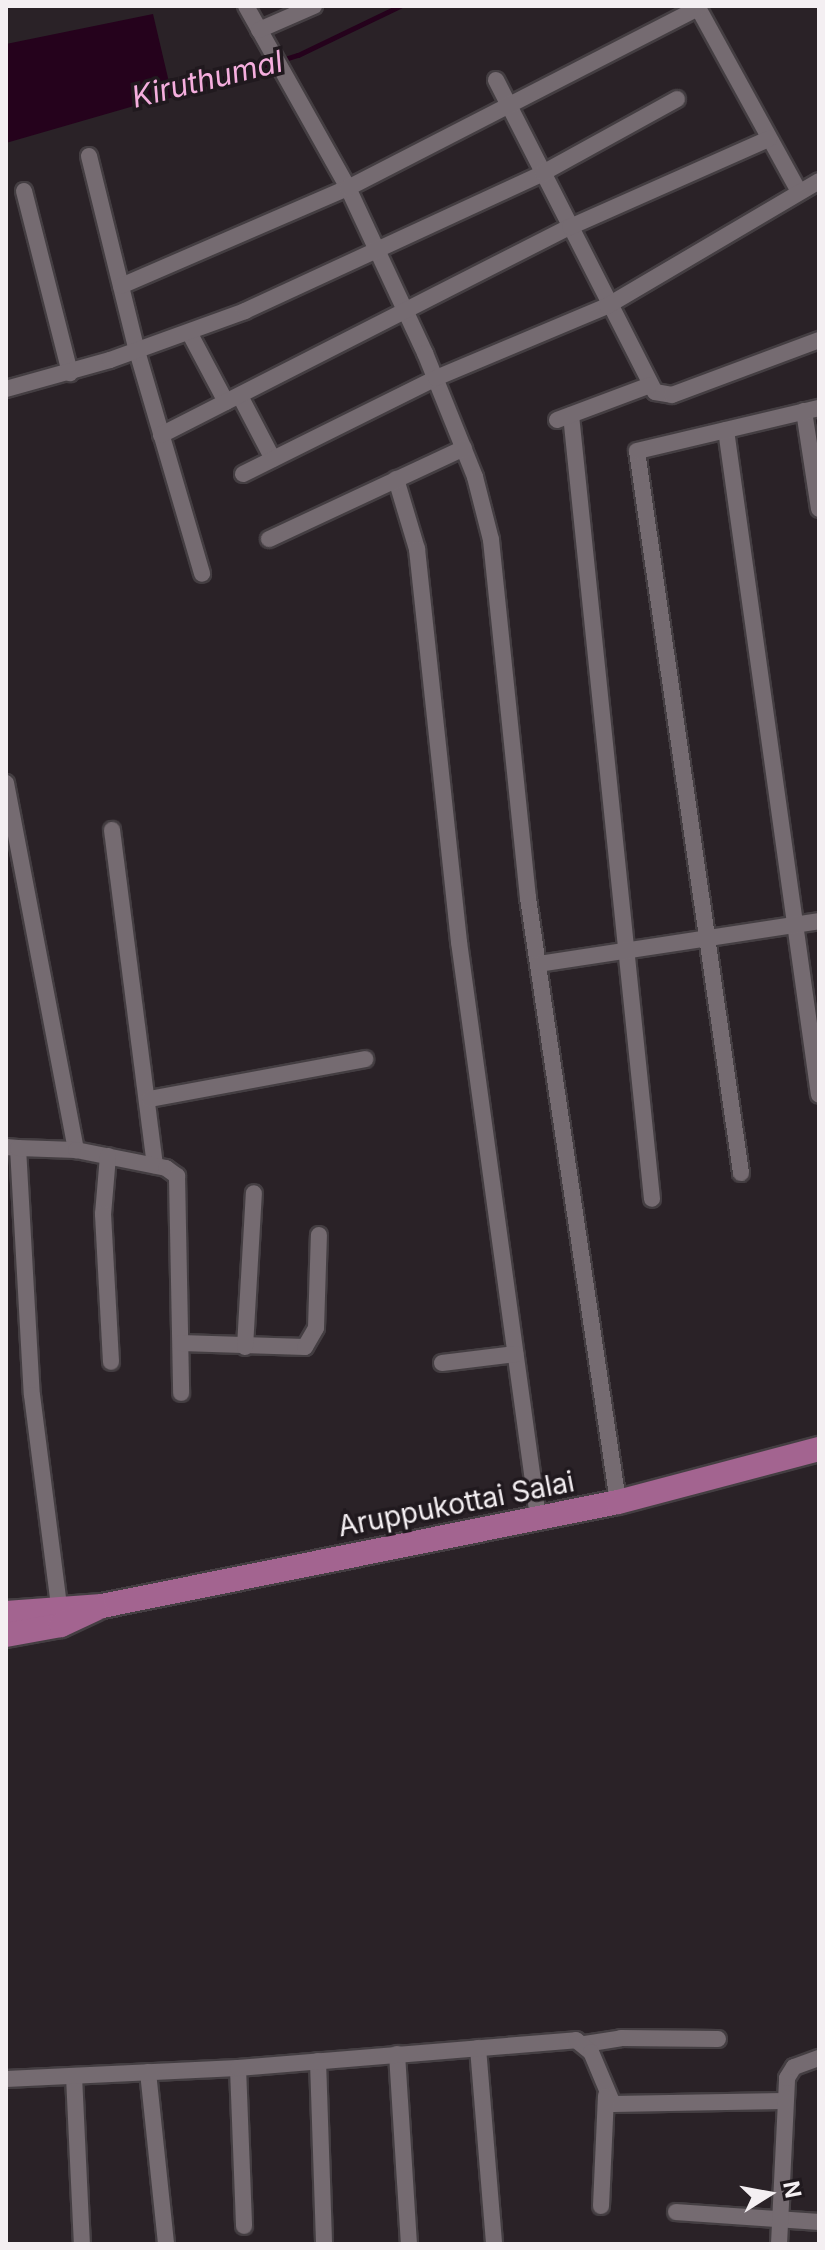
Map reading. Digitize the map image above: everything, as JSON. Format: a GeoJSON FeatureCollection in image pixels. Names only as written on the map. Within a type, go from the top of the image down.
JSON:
{"type":"FeatureCollection","features":[{"type":"Feature","properties":{"kind":"main road","name":"Aruppukottai Salai"},"geometry":{"type":"LineString","coordinates":[[6,1613],[59,1606],[102,1606],[618,1502],[819,1449]]}},
{"type":"Feature","properties":{"kind":"main road","name":"Aruppukottai Salai"},"geometry":{"type":"LineString","coordinates":[[6,1635],[61,1625],[102,1606]]}},
{"type":"Feature","properties":{"kind":"street"},"geometry":{"type":"LineString","coordinates":[[246,6],[348,188],[436,378],[464,448],[491,540],[539,964],[618,1502]]}},
{"type":"Feature","properties":{"kind":"street"},"geometry":{"type":"LineString","coordinates":[[259,30],[314,6]]}},
{"type":"Feature","properties":{"kind":"street"},"geometry":{"type":"LineString","coordinates":[[121,286],[348,188],[510,108],[698,7],[798,190]]}},
{"type":"Feature","properties":{"kind":"street"},"geometry":{"type":"LineString","coordinates":[[496,80],[607,306],[650,385],[663,396],[819,340]]}},
{"type":"Feature","properties":{"kind":"street"},"geometry":{"type":"LineString","coordinates":[[6,389],[70,373],[190,334],[377,253],[543,173],[677,99]]}},
{"type":"Feature","properties":{"kind":"street"},"geometry":{"type":"LineString","coordinates":[[161,435],[570,227],[769,139]]}},
{"type":"Feature","properties":{"kind":"street"},"geometry":{"type":"LineString","coordinates":[[89,156],[137,351],[202,574]]}},
{"type":"Feature","properties":{"kind":"street"},"geometry":{"type":"LineString","coordinates":[[243,474],[436,378],[607,306],[798,190],[819,181]]}},
{"type":"Feature","properties":{"kind":"street"},"geometry":{"type":"LineString","coordinates":[[24,191],[70,373]]}},
{"type":"Feature","properties":{"kind":"street"},"geometry":{"type":"LineString","coordinates":[[190,334],[273,459]]}},
{"type":"Feature","properties":{"kind":"street"},"geometry":{"type":"LineString","coordinates":[[650,385],[564,417],[652,1199]]}},
{"type":"Feature","properties":{"kind":"street"},"geometry":{"type":"LineString","coordinates":[[741,1173],[637,451],[812,409],[819,509]]}},
{"type":"Feature","properties":{"kind":"street"},"geometry":{"type":"LineString","coordinates":[[726,430],[819,1095]]}},
{"type":"Feature","properties":{"kind":"street"},"geometry":{"type":"LineString","coordinates":[[269,539],[464,448]]}},
{"type":"Feature","properties":{"kind":"street"},"geometry":{"type":"LineString","coordinates":[[396,479],[417,549],[459,942],[538,1517]]}},
{"type":"Feature","properties":{"kind":"street"},"geometry":{"type":"LineString","coordinates":[[6,783],[76,1150]]}},
{"type":"Feature","properties":{"kind":"street"},"geometry":{"type":"LineString","coordinates":[[112,830],[150,1099],[155,1165]]}},
{"type":"Feature","properties":{"kind":"street"},"geometry":{"type":"LineString","coordinates":[[539,964],[819,921]]}},
{"type":"Feature","properties":{"kind":"street"},"geometry":{"type":"LineString","coordinates":[[150,1099],[365,1059]]}},
{"type":"Feature","properties":{"kind":"street"},"geometry":{"type":"LineString","coordinates":[[59,1606],[32,1395],[12,1148],[76,1150],[155,1165],[173,1172],[179,1186],[181,1393]]}},
{"type":"Feature","properties":{"kind":"street"},"geometry":{"type":"LineString","coordinates":[[108,1156],[103,1214],[111,1362]]}},
{"type":"Feature","properties":{"kind":"street"},"geometry":{"type":"LineString","coordinates":[[245,1347],[254,1193]]}},
{"type":"Feature","properties":{"kind":"street"},"geometry":{"type":"LineString","coordinates":[[181,1343],[298,1349],[311,1342],[316,1328],[319,1235]]}},
{"type":"Feature","properties":{"kind":"street"},"geometry":{"type":"LineString","coordinates":[[442,1363],[515,1354]]}},
{"type":"Feature","properties":{"kind":"street"},"geometry":{"type":"LineString","coordinates":[[6,2079],[238,2068],[576,2040],[585,2044],[621,2038],[718,2039]]}},
{"type":"Feature","properties":{"kind":"street"},"geometry":{"type":"LineString","coordinates":[[585,2044],[606,2096],[601,2206]]}},
{"type":"Feature","properties":{"kind":"street"},"geometry":{"type":"LineString","coordinates":[[478,2048],[494,2244]]}},
{"type":"Feature","properties":{"kind":"street"},"geometry":{"type":"LineString","coordinates":[[397,2054],[409,2244]]}},
{"type":"Feature","properties":{"kind":"street"},"geometry":{"type":"LineString","coordinates":[[779,2244],[783,2101],[794,2067],[819,2058]]}},
{"type":"Feature","properties":{"kind":"street"},"geometry":{"type":"LineString","coordinates":[[318,2061],[324,2244]]}},
{"type":"Feature","properties":{"kind":"street"},"geometry":{"type":"LineString","coordinates":[[238,2068],[244,2226]]}},
{"type":"Feature","properties":{"kind":"street"},"geometry":{"type":"LineString","coordinates":[[148,2072],[166,2244]]}},
{"type":"Feature","properties":{"kind":"street"},"geometry":{"type":"LineString","coordinates":[[74,2076],[82,2244]]}},
{"type":"Feature","properties":{"kind":"street"},"geometry":{"type":"LineString","coordinates":[[606,2096],[620,2106],[783,2101]]}},
{"type":"Feature","properties":{"kind":"street"},"geometry":{"type":"LineString","coordinates":[[676,2212],[819,2222]]}},
{"type":"Feature","properties":{"kind":"shaded area"},"geometry":{"type":"Polygon","coordinates":[[[153,14],[172,95],[6,143],[6,44],[153,14]]]}},
{"type":"Feature","properties":{"kind":"waterway","name":"Kiruthumal"},"geometry":{"type":"LineString","coordinates":[[166,96],[298,55],[400,6]]}}]}
